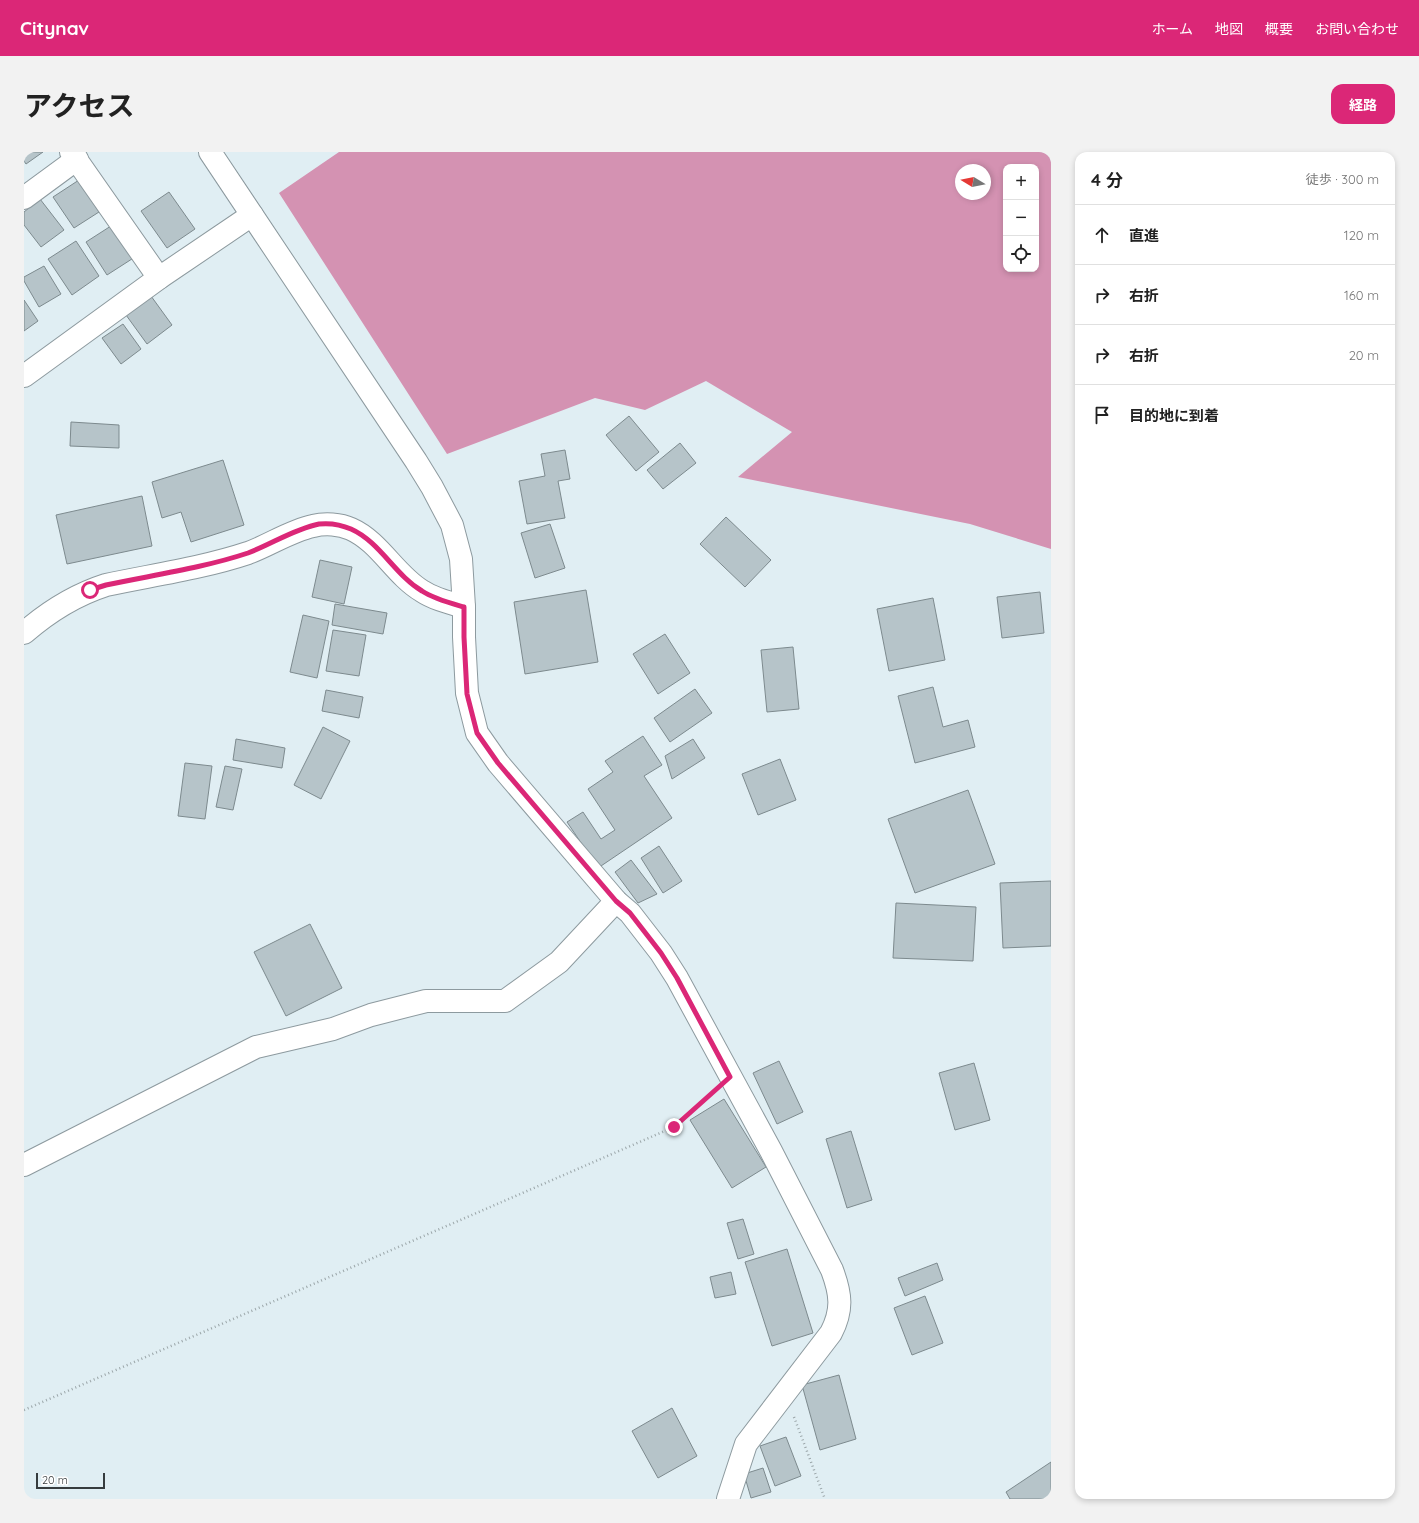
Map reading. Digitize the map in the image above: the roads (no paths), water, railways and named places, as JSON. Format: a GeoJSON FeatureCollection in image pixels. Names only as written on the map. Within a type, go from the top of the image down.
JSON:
{"type":"FeatureCollection","features":[{"type":"Feature","properties":{"kind":"street"},"geometry":{"type":"LineString","coordinates":[[210,152],[432,487],[452,525],[461,558],[467,694],[477,733],[498,763],[616,901],[630,913],[661,953],[677,978],[771,1151],[832,1270],[838,1286],[840,1308],[837,1322],[831,1333],[746,1444],[728,1499]]}},
{"type":"Feature","properties":{"kind":"street"},"geometry":{"type":"LineString","coordinates":[[24,198],[74,156],[159,278]]}},
{"type":"Feature","properties":{"kind":"street"},"geometry":{"type":"LineString","coordinates":[[24,376],[159,278],[252,215]]}},
{"type":"Feature","properties":{"kind":"street"},"geometry":{"type":"LineString","coordinates":[[24,633],[60,605],[90,590],[106,585],[219,561],[249,552],[300,529],[321,524],[332,524],[350,528],[363,535],[421,591],[441,600],[464,607]]}},
{"type":"Feature","properties":{"kind":"street"},"geometry":{"type":"LineString","coordinates":[[24,1165],[256,1047],[333,1029],[371,1015],[426,1001],[506,1001],[559,962],[616,901]]}}]}
